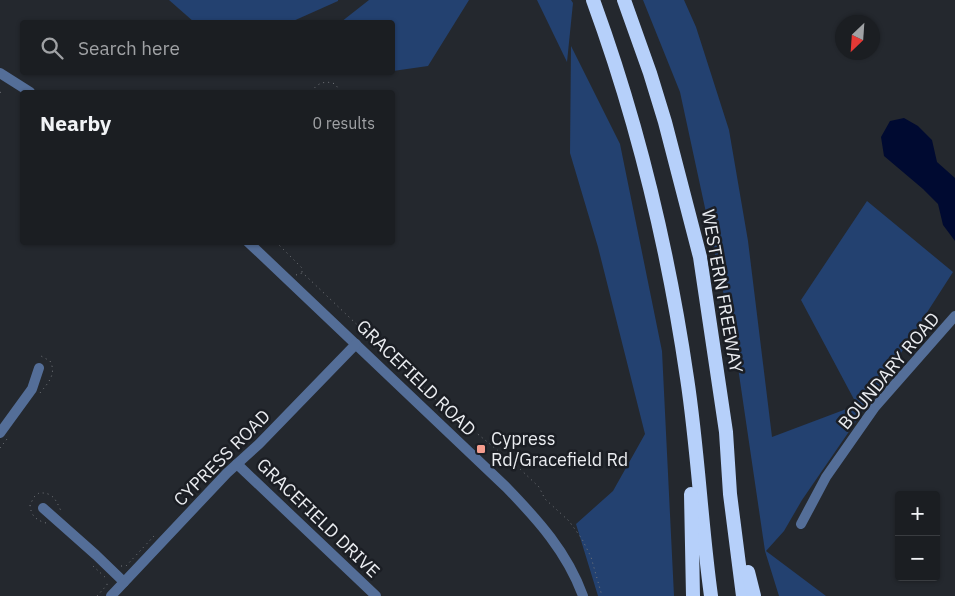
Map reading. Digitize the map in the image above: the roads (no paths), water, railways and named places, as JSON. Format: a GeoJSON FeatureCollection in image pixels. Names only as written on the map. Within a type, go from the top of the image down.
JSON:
{"type":"FeatureCollection","features":[{"type":"Feature","properties":{"kind":"highway"},"geometry":{"type":"LineString","coordinates":[[593,0],[610,47],[654,198],[671,278],[692,410],[710,596]]}},
{"type":"Feature","properties":{"kind":"highway","name":"WESTERN FREEWAY"},"geometry":{"type":"LineString","coordinates":[[624,0],[665,122],[700,257],[726,432],[730,494],[743,596]]}},
{"type":"Feature","properties":{"kind":"highway"},"geometry":{"type":"LineString","coordinates":[[692,410],[691,545],[693,596]]}},
{"type":"Feature","properties":{"kind":"highway"},"geometry":{"type":"LineString","coordinates":[[730,494],[754,596]]}},
{"type":"Feature","properties":{"kind":"street"},"geometry":{"type":"LineString","coordinates":[[0,73],[27,90]]}},
{"type":"Feature","properties":{"kind":"street","name":"GRACEFIELD ROAD"},"geometry":{"type":"LineString","coordinates":[[251,245],[506,487],[552,538],[564,556],[583,596]]}},
{"type":"Feature","properties":{"kind":"street","name":"BOUNDARY ROAD"},"geometry":{"type":"LineString","coordinates":[[802,524],[826,477],[875,407],[955,316]]}},
{"type":"Feature","properties":{"kind":"street","name":"CYPRESS ROAD"},"geometry":{"type":"LineString","coordinates":[[111,596],[237,464],[259,444],[356,344]]}},
{"type":"Feature","properties":{"kind":"street"},"geometry":{"type":"LineString","coordinates":[[0,433],[32,389],[39,368]]}},
{"type":"Feature","properties":{"kind":"street","name":"GRACEFIELD DRIVE"},"geometry":{"type":"LineString","coordinates":[[237,464],[376,596]]}},
{"type":"Feature","properties":{"kind":"street"},"geometry":{"type":"LineString","coordinates":[[43,508],[124,582]]}},
{"type":"Feature","properties":{"kind":"place","name":"Cypress Rd/Gracefield Rd"},"geometry":{"type":"Point","coordinates":[481,449]}}]}
